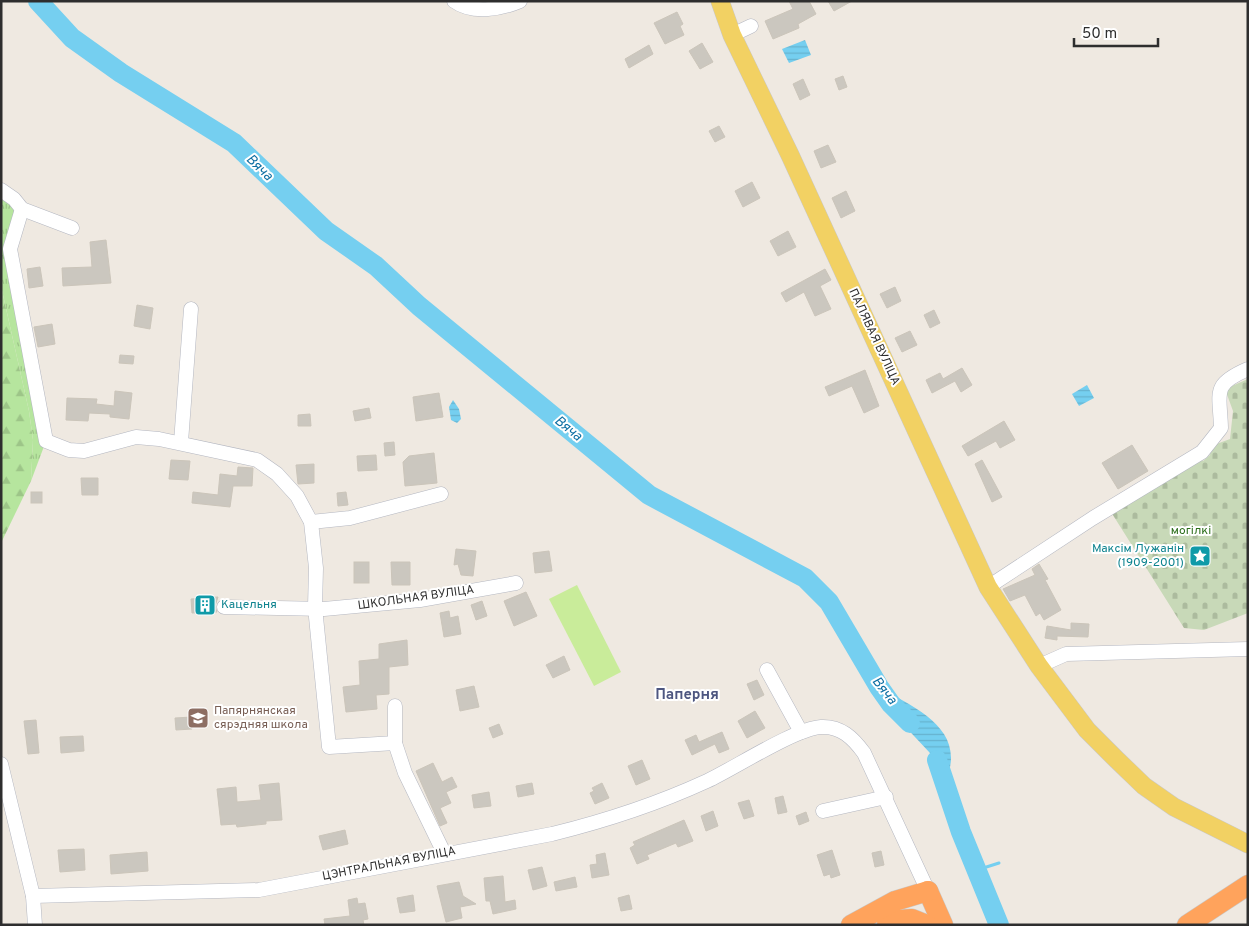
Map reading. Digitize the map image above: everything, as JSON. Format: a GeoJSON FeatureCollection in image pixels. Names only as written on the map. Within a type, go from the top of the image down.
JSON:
{"type":"FeatureCollection","features":[{"type":"Feature","properties":{"kind":"highway"},"geometry":{"type":"LineString","coordinates":[[1187,925],[1248,885]]}},
{"type":"Feature","properties":{"kind":"highway"},"geometry":{"type":"LineString","coordinates":[[884,923],[916,905],[928,891]]}},
{"type":"Feature","properties":{"kind":"highway"},"geometry":{"type":"LineString","coordinates":[[851,925],[895,902],[928,891]]}},
{"type":"Feature","properties":{"kind":"highway"},"geometry":{"type":"LineString","coordinates":[[928,891],[943,925]]}},
{"type":"Feature","properties":{"kind":"highway"},"geometry":{"type":"LineString","coordinates":[[884,923],[912,919],[927,925]]}},
{"type":"Feature","properties":{"kind":"main road","name":"ПАЛЯВАЯ ВУЛІЦА"},"geometry":{"type":"LineString","coordinates":[[720,1],[732,35],[790,155],[931,467],[988,588],[1039,666],[1088,730],[1144,786],[1174,807],[1248,844]]}},
{"type":"Feature","properties":{"kind":"street"},"geometry":{"type":"LineString","coordinates":[[454,1],[464,9],[480,10],[520,1]]}},
{"type":"Feature","properties":{"kind":"street"},"geometry":{"type":"LineString","coordinates":[[732,35],[751,26]]}},
{"type":"Feature","properties":{"kind":"street"},"geometry":{"type":"LineString","coordinates":[[1,190],[14,199],[22,208],[72,228]]}},
{"type":"Feature","properties":{"kind":"street"},"geometry":{"type":"LineString","coordinates":[[22,208],[10,248],[46,440],[69,450],[84,451],[136,437],[181,442],[256,460],[277,474],[297,496],[311,522],[316,568],[315,607],[329,747],[395,743]]}},
{"type":"Feature","properties":{"kind":"street"},"geometry":{"type":"LineString","coordinates":[[181,442],[191,309]]}},
{"type":"Feature","properties":{"kind":"street"},"geometry":{"type":"LineString","coordinates":[[988,588],[1093,518],[1202,452],[1221,428],[1220,389],[1227,378],[1248,369]]}},
{"type":"Feature","properties":{"kind":"street"},"geometry":{"type":"LineString","coordinates":[[311,522],[350,518],[441,494]]}},
{"type":"Feature","properties":{"kind":"street","name":"ШКОЛЬНАЯ ВУЛІЦА"},"geometry":{"type":"LineString","coordinates":[[224,607],[315,607],[324,609],[420,600],[516,583]]}},
{"type":"Feature","properties":{"kind":"street"},"geometry":{"type":"LineString","coordinates":[[1039,666],[1066,654],[1247,646]]}},
{"type":"Feature","properties":{"kind":"street"},"geometry":{"type":"LineString","coordinates":[[767,670],[801,732]]}},
{"type":"Feature","properties":{"kind":"street"},"geometry":{"type":"LineString","coordinates":[[395,706],[395,743],[405,773],[444,853]]}},
{"type":"Feature","properties":{"kind":"street","name":"ЦЭНТРАЛЬНАЯ ВУЛІЦА"},"geometry":{"type":"LineString","coordinates":[[33,896],[259,890],[444,853],[510,842],[598,823],[707,781],[801,732],[819,727],[830,727],[848,734],[856,741],[886,797]]}},
{"type":"Feature","properties":{"kind":"street"},"geometry":{"type":"LineString","coordinates":[[1,764],[33,896],[35,925]]}},
{"type":"Feature","properties":{"kind":"street"},"geometry":{"type":"LineString","coordinates":[[823,811],[886,797],[928,891]]}},
{"type":"Feature","properties":{"kind":"green space"},"geometry":{"type":"Polygon","coordinates":[[[1,190],[22,209],[10,249],[46,441],[31,481],[33,440],[29,411],[1,286],[1,190]]]}},
{"type":"Feature","properties":{"kind":"green space"},"geometry":{"type":"Polygon","coordinates":[[[1,286],[29,411],[33,440],[31,481],[1,543],[1,286]]]}},
{"type":"Feature","properties":{"kind":"green space","name":"могілкі"},"geometry":{"type":"Polygon","coordinates":[[[1248,379],[1248,613],[1204,630],[1184,628],[1111,512],[1198,458],[1203,461],[1210,455],[1211,446],[1230,439],[1233,411],[1225,389],[1248,379]]]}},
{"type":"Feature","properties":{"kind":"green space"},"geometry":{"type":"Polygon","coordinates":[[[577,585],[621,672],[594,686],[549,599],[577,585]]]}},
{"type":"Feature","properties":{"kind":"water"},"geometry":{"type":"Polygon","coordinates":[[[805,40],[811,55],[789,63],[782,49],[805,40]]]}},
{"type":"Feature","properties":{"kind":"water"},"geometry":{"type":"Polygon","coordinates":[[[1087,385],[1094,398],[1079,406],[1072,394],[1087,385]]]}},
{"type":"Feature","properties":{"kind":"water"},"geometry":{"type":"Polygon","coordinates":[[[453,400],[459,409],[461,419],[457,423],[451,420],[449,407],[453,400]]]}},
{"type":"Feature","properties":{"kind":"water"},"geometry":{"type":"Polygon","coordinates":[[[879,687],[924,714],[936,724],[945,736],[950,750],[950,766],[944,785],[930,753],[899,720],[879,687]]]}},
{"type":"Feature","properties":{"kind":"building"},"geometry":{"type":"Polygon","coordinates":[[[789,1],[809,1],[816,14],[798,24],[799,28],[773,39],[765,21],[793,9],[789,1]]]}},
{"type":"Feature","properties":{"kind":"building"},"geometry":{"type":"Polygon","coordinates":[[[828,1],[852,1],[834,11],[828,1]]]}},
{"type":"Feature","properties":{"kind":"building"},"geometry":{"type":"Polygon","coordinates":[[[677,12],[683,24],[680,26],[684,35],[665,44],[654,23],[677,12]]]}},
{"type":"Feature","properties":{"kind":"building"},"geometry":{"type":"Polygon","coordinates":[[[702,43],[713,62],[700,69],[689,51],[702,43]]]}},
{"type":"Feature","properties":{"kind":"building"},"geometry":{"type":"Polygon","coordinates":[[[649,45],[653,54],[629,68],[625,59],[649,45]]]}},
{"type":"Feature","properties":{"kind":"building"},"geometry":{"type":"Polygon","coordinates":[[[843,76],[847,87],[839,90],[835,79],[843,76]]]}},
{"type":"Feature","properties":{"kind":"building"},"geometry":{"type":"Polygon","coordinates":[[[803,79],[810,95],[800,100],[793,84],[803,79]]]}},
{"type":"Feature","properties":{"kind":"building"},"geometry":{"type":"Polygon","coordinates":[[[719,126],[725,137],[715,142],[709,131],[719,126]]]}},
{"type":"Feature","properties":{"kind":"building"},"geometry":{"type":"Polygon","coordinates":[[[828,145],[836,162],[821,168],[814,151],[828,145]]]}},
{"type":"Feature","properties":{"kind":"building"},"geometry":{"type":"Polygon","coordinates":[[[752,182],[760,198],[743,207],[735,191],[752,182]]]}},
{"type":"Feature","properties":{"kind":"building"},"geometry":{"type":"Polygon","coordinates":[[[846,191],[855,211],[841,218],[832,198],[846,191]]]}},
{"type":"Feature","properties":{"kind":"building"},"geometry":{"type":"Polygon","coordinates":[[[788,231],[796,247],[778,256],[770,241],[788,231]]]}},
{"type":"Feature","properties":{"kind":"building"},"geometry":{"type":"Polygon","coordinates":[[[106,240],[111,283],[63,286],[62,268],[92,267],[90,242],[106,240]]]}},
{"type":"Feature","properties":{"kind":"building"},"geometry":{"type":"Polygon","coordinates":[[[40,267],[43,286],[29,288],[27,269],[40,267]]]}},
{"type":"Feature","properties":{"kind":"building"},"geometry":{"type":"Polygon","coordinates":[[[825,269],[831,280],[820,286],[831,309],[815,316],[804,292],[786,302],[781,293],[825,269]]]}},
{"type":"Feature","properties":{"kind":"building"},"geometry":{"type":"Polygon","coordinates":[[[895,287],[901,301],[887,308],[880,294],[895,287]]]}},
{"type":"Feature","properties":{"kind":"building"},"geometry":{"type":"Polygon","coordinates":[[[137,305],[153,308],[150,329],[134,326],[137,305]]]}},
{"type":"Feature","properties":{"kind":"building"},"geometry":{"type":"Polygon","coordinates":[[[934,310],[940,323],[930,328],[924,315],[934,310]]]}},
{"type":"Feature","properties":{"kind":"building"},"geometry":{"type":"Polygon","coordinates":[[[52,324],[55,344],[38,347],[34,327],[52,324]]]}},
{"type":"Feature","properties":{"kind":"building"},"geometry":{"type":"Polygon","coordinates":[[[910,331],[917,345],[902,352],[895,338],[910,331]]]}},
{"type":"Feature","properties":{"kind":"building"},"geometry":{"type":"Polygon","coordinates":[[[120,355],[134,356],[133,364],[119,363],[120,355]]]}},
{"type":"Feature","properties":{"kind":"building"},"geometry":{"type":"Polygon","coordinates":[[[962,368],[972,385],[961,392],[955,381],[932,393],[926,380],[940,373],[943,379],[962,368]]]}},
{"type":"Feature","properties":{"kind":"building"},"geometry":{"type":"Polygon","coordinates":[[[865,370],[879,406],[864,413],[852,386],[829,396],[825,387],[865,370]]]}},
{"type":"Feature","properties":{"kind":"building"},"geometry":{"type":"Polygon","coordinates":[[[115,391],[132,393],[129,419],[110,417],[110,414],[89,413],[88,421],[66,420],[67,398],[97,399],[96,404],[114,406],[115,391]]]}},
{"type":"Feature","properties":{"kind":"building"},"geometry":{"type":"Polygon","coordinates":[[[439,393],[443,417],[416,421],[413,397],[439,393]]]}},
{"type":"Feature","properties":{"kind":"building"},"geometry":{"type":"Polygon","coordinates":[[[369,408],[371,418],[355,421],[353,411],[369,408]]]}},
{"type":"Feature","properties":{"kind":"building"},"geometry":{"type":"Polygon","coordinates":[[[310,414],[311,426],[298,426],[298,415],[310,414]]]}},
{"type":"Feature","properties":{"kind":"building"},"geometry":{"type":"Polygon","coordinates":[[[1004,421],[1015,440],[1000,448],[996,441],[968,456],[962,446],[1004,421]]]}},
{"type":"Feature","properties":{"kind":"building"},"geometry":{"type":"Polygon","coordinates":[[[394,442],[395,455],[385,456],[384,443],[394,442]]]}},
{"type":"Feature","properties":{"kind":"building"},"geometry":{"type":"Polygon","coordinates":[[[1132,445],[1148,471],[1118,489],[1102,463],[1132,445]]]}},
{"type":"Feature","properties":{"kind":"building"},"geometry":{"type":"Polygon","coordinates":[[[434,453],[437,483],[405,486],[403,462],[409,456],[434,453]]]}},
{"type":"Feature","properties":{"kind":"building"},"geometry":{"type":"Polygon","coordinates":[[[376,455],[377,470],[358,471],[357,456],[376,455]]]}},
{"type":"Feature","properties":{"kind":"building"},"geometry":{"type":"Polygon","coordinates":[[[171,460],[190,461],[188,480],[169,479],[171,460]]]}},
{"type":"Feature","properties":{"kind":"building"},"geometry":{"type":"Polygon","coordinates":[[[982,460],[1002,497],[992,502],[975,464],[982,460]]]}},
{"type":"Feature","properties":{"kind":"building"},"geometry":{"type":"Polygon","coordinates":[[[314,464],[314,483],[298,484],[296,465],[314,464]]]}},
{"type":"Feature","properties":{"kind":"building"},"geometry":{"type":"Polygon","coordinates":[[[238,467],[253,468],[252,486],[233,486],[230,507],[192,503],[193,492],[218,495],[220,474],[237,476],[238,467]]]}},
{"type":"Feature","properties":{"kind":"building"},"geometry":{"type":"Polygon","coordinates":[[[81,478],[98,478],[98,495],[82,495],[81,478]]]}},
{"type":"Feature","properties":{"kind":"building"},"geometry":{"type":"Polygon","coordinates":[[[31,492],[42,492],[42,503],[31,503],[31,492]]]}},
{"type":"Feature","properties":{"kind":"building"},"geometry":{"type":"Polygon","coordinates":[[[346,492],[348,505],[338,506],[337,493],[346,492]]]}},
{"type":"Feature","properties":{"kind":"building"},"geometry":{"type":"Polygon","coordinates":[[[456,549],[476,551],[473,576],[461,575],[458,564],[454,565],[456,549]]]}},
{"type":"Feature","properties":{"kind":"building"},"geometry":{"type":"Polygon","coordinates":[[[549,551],[552,571],[535,573],[533,553],[549,551]]]}},
{"type":"Feature","properties":{"kind":"building"},"geometry":{"type":"Polygon","coordinates":[[[354,562],[369,562],[369,583],[354,583],[354,562]]]}},
{"type":"Feature","properties":{"kind":"building"},"geometry":{"type":"Polygon","coordinates":[[[391,562],[410,562],[410,585],[392,585],[391,562]]]}},
{"type":"Feature","properties":{"kind":"building"},"geometry":{"type":"Polygon","coordinates":[[[1039,564],[1048,579],[1045,580],[1061,610],[1044,620],[1040,613],[1036,616],[1025,595],[1010,601],[1003,589],[1035,575],[1032,569],[1039,564]]]}},
{"type":"Feature","properties":{"kind":"building"},"geometry":{"type":"Polygon","coordinates":[[[526,592],[537,616],[514,626],[504,601],[526,592]]]}},
{"type":"Feature","properties":{"kind":"building","name":"Кацельня"},"geometry":{"type":"Polygon","coordinates":[[[218,597],[215,606],[217,612],[192,613],[191,599],[218,597]]]}},
{"type":"Feature","properties":{"kind":"building"},"geometry":{"type":"Polygon","coordinates":[[[482,601],[487,616],[476,620],[471,605],[482,601]]]}},
{"type":"Feature","properties":{"kind":"building"},"geometry":{"type":"Polygon","coordinates":[[[449,611],[450,618],[458,616],[461,634],[444,637],[440,613],[449,611]]]}},
{"type":"Feature","properties":{"kind":"building"},"geometry":{"type":"Polygon","coordinates":[[[1071,623],[1089,624],[1088,637],[1057,636],[1057,640],[1045,638],[1047,626],[1071,630],[1071,623]]]}},
{"type":"Feature","properties":{"kind":"building"},"geometry":{"type":"Polygon","coordinates":[[[407,640],[408,665],[389,667],[389,694],[376,695],[377,709],[346,712],[343,687],[360,685],[359,661],[379,659],[379,644],[407,640]]]}},
{"type":"Feature","properties":{"kind":"building"},"geometry":{"type":"Polygon","coordinates":[[[564,656],[570,670],[553,678],[546,665],[564,656]]]}},
{"type":"Feature","properties":{"kind":"building"},"geometry":{"type":"Polygon","coordinates":[[[757,680],[764,695],[754,700],[747,684],[757,680]]]}},
{"type":"Feature","properties":{"kind":"building"},"geometry":{"type":"Polygon","coordinates":[[[474,686],[479,707],[460,711],[456,690],[474,686]]]}},
{"type":"Feature","properties":{"kind":"building"},"geometry":{"type":"Polygon","coordinates":[[[755,711],[765,728],[747,738],[738,721],[755,711]]]}},
{"type":"Feature","properties":{"kind":"building"},"geometry":{"type":"Polygon","coordinates":[[[192,717],[192,729],[176,730],[175,718],[192,717]]]}},
{"type":"Feature","properties":{"kind":"building"},"geometry":{"type":"Polygon","coordinates":[[[36,720],[39,753],[28,754],[24,721],[36,720]]]}},
{"type":"Feature","properties":{"kind":"building"},"geometry":{"type":"Polygon","coordinates":[[[499,724],[503,734],[493,738],[489,728],[499,724]]]}},
{"type":"Feature","properties":{"kind":"building"},"geometry":{"type":"Polygon","coordinates":[[[722,732],[729,749],[719,753],[715,744],[692,755],[685,740],[696,735],[699,742],[722,732]]]}},
{"type":"Feature","properties":{"kind":"building"},"geometry":{"type":"Polygon","coordinates":[[[83,736],[84,751],[61,753],[60,737],[83,736]]]}},
{"type":"Feature","properties":{"kind":"building"},"geometry":{"type":"Polygon","coordinates":[[[642,760],[650,779],[636,785],[628,766],[642,760]]]}},
{"type":"Feature","properties":{"kind":"building"},"geometry":{"type":"Polygon","coordinates":[[[433,763],[442,782],[452,777],[457,787],[446,792],[451,803],[440,808],[447,823],[440,826],[416,771],[433,763]]]}},
{"type":"Feature","properties":{"kind":"building"},"geometry":{"type":"Polygon","coordinates":[[[279,783],[282,820],[237,827],[236,824],[221,825],[217,789],[236,787],[237,802],[261,800],[259,785],[279,783]]]}},
{"type":"Feature","properties":{"kind":"building"},"geometry":{"type":"Polygon","coordinates":[[[532,783],[534,794],[518,797],[516,786],[532,783]]]}},
{"type":"Feature","properties":{"kind":"building"},"geometry":{"type":"Polygon","coordinates":[[[602,783],[609,798],[595,804],[590,793],[594,791],[592,788],[602,783]]]}},
{"type":"Feature","properties":{"kind":"building"},"geometry":{"type":"Polygon","coordinates":[[[489,792],[491,806],[474,808],[472,795],[489,792]]]}},
{"type":"Feature","properties":{"kind":"building"},"geometry":{"type":"Polygon","coordinates":[[[783,796],[787,812],[778,814],[775,798],[783,796]]]}},
{"type":"Feature","properties":{"kind":"building"},"geometry":{"type":"Polygon","coordinates":[[[749,800],[754,816],[744,819],[738,803],[749,800]]]}},
{"type":"Feature","properties":{"kind":"building"},"geometry":{"type":"Polygon","coordinates":[[[713,811],[718,826],[706,831],[701,816],[713,811]]]}},
{"type":"Feature","properties":{"kind":"building"},"geometry":{"type":"Polygon","coordinates":[[[806,812],[809,821],[799,825],[796,816],[806,812]]]}},
{"type":"Feature","properties":{"kind":"building"},"geometry":{"type":"Polygon","coordinates":[[[684,820],[693,841],[678,847],[676,843],[647,855],[649,859],[637,864],[630,848],[635,845],[633,842],[684,820]]]}},
{"type":"Feature","properties":{"kind":"building"},"geometry":{"type":"Polygon","coordinates":[[[345,830],[348,844],[323,850],[319,836],[345,830]]]}},
{"type":"Feature","properties":{"kind":"building"},"geometry":{"type":"Polygon","coordinates":[[[84,849],[85,870],[60,872],[58,850],[84,849]]]}},
{"type":"Feature","properties":{"kind":"building"},"geometry":{"type":"Polygon","coordinates":[[[832,850],[840,875],[831,878],[830,874],[824,876],[817,855],[832,850]]]}},
{"type":"Feature","properties":{"kind":"building"},"geometry":{"type":"Polygon","coordinates":[[[881,851],[884,865],[875,867],[872,853],[881,851]]]}},
{"type":"Feature","properties":{"kind":"building"},"geometry":{"type":"Polygon","coordinates":[[[147,852],[148,871],[111,874],[110,855],[147,852]]]}},
{"type":"Feature","properties":{"kind":"building"},"geometry":{"type":"Polygon","coordinates":[[[605,853],[609,875],[592,878],[590,865],[597,864],[596,855],[605,853]]]}},
{"type":"Feature","properties":{"kind":"building"},"geometry":{"type":"Polygon","coordinates":[[[542,867],[547,886],[533,890],[528,870],[542,867]]]}},
{"type":"Feature","properties":{"kind":"building"},"geometry":{"type":"Polygon","coordinates":[[[503,876],[505,902],[515,900],[516,909],[493,914],[490,901],[486,901],[484,878],[503,876]]]}},
{"type":"Feature","properties":{"kind":"building"},"geometry":{"type":"Polygon","coordinates":[[[575,877],[577,887],[556,891],[554,882],[575,877]]]}},
{"type":"Feature","properties":{"kind":"building"},"geometry":{"type":"Polygon","coordinates":[[[459,882],[463,896],[476,904],[460,907],[462,918],[446,922],[437,886],[459,882]]]}},
{"type":"Feature","properties":{"kind":"building"},"geometry":{"type":"Polygon","coordinates":[[[413,895],[415,911],[400,913],[397,898],[413,895]]]}},
{"type":"Feature","properties":{"kind":"building"},"geometry":{"type":"Polygon","coordinates":[[[629,895],[632,909],[621,911],[618,898],[629,895]]]}},
{"type":"Feature","properties":{"kind":"building"},"geometry":{"type":"Polygon","coordinates":[[[357,898],[358,904],[365,903],[368,919],[363,920],[364,925],[325,925],[324,919],[350,916],[348,900],[357,898]]]}},
{"type":"Feature","properties":{"kind":"waterway","name":"Вяча"},"geometry":{"type":"LineString","coordinates":[[38,1],[72,38],[121,73],[234,143],[326,231],[376,266],[419,306],[649,495],[805,578],[829,602],[879,687],[891,704],[910,723]]}},
{"type":"Feature","properties":{"kind":"waterway","name":"Вяча"},"geometry":{"type":"LineString","coordinates":[[937,760],[961,832],[999,925]]}},
{"type":"Feature","properties":{"kind":"waterway"},"geometry":{"type":"LineString","coordinates":[[977,870],[999,863]]}},
{"type":"Feature","properties":{"kind":"place","name":"Максiм Лужанiн (1909-2001)"},"geometry":{"type":"Point","coordinates":[1200,556]}},
{"type":"Feature","properties":{"kind":"place","name":"Кацельня"},"geometry":{"type":"Point","coordinates":[205,605]}},
{"type":"Feature","properties":{"kind":"place","name":"Папярнянская сярэдняя школа"},"geometry":{"type":"Point","coordinates":[198,718]}},
{"type":"Feature","properties":{"kind":"district","name":"Паперня"},"geometry":{"type":"Point","coordinates":[687,695]}}]}
